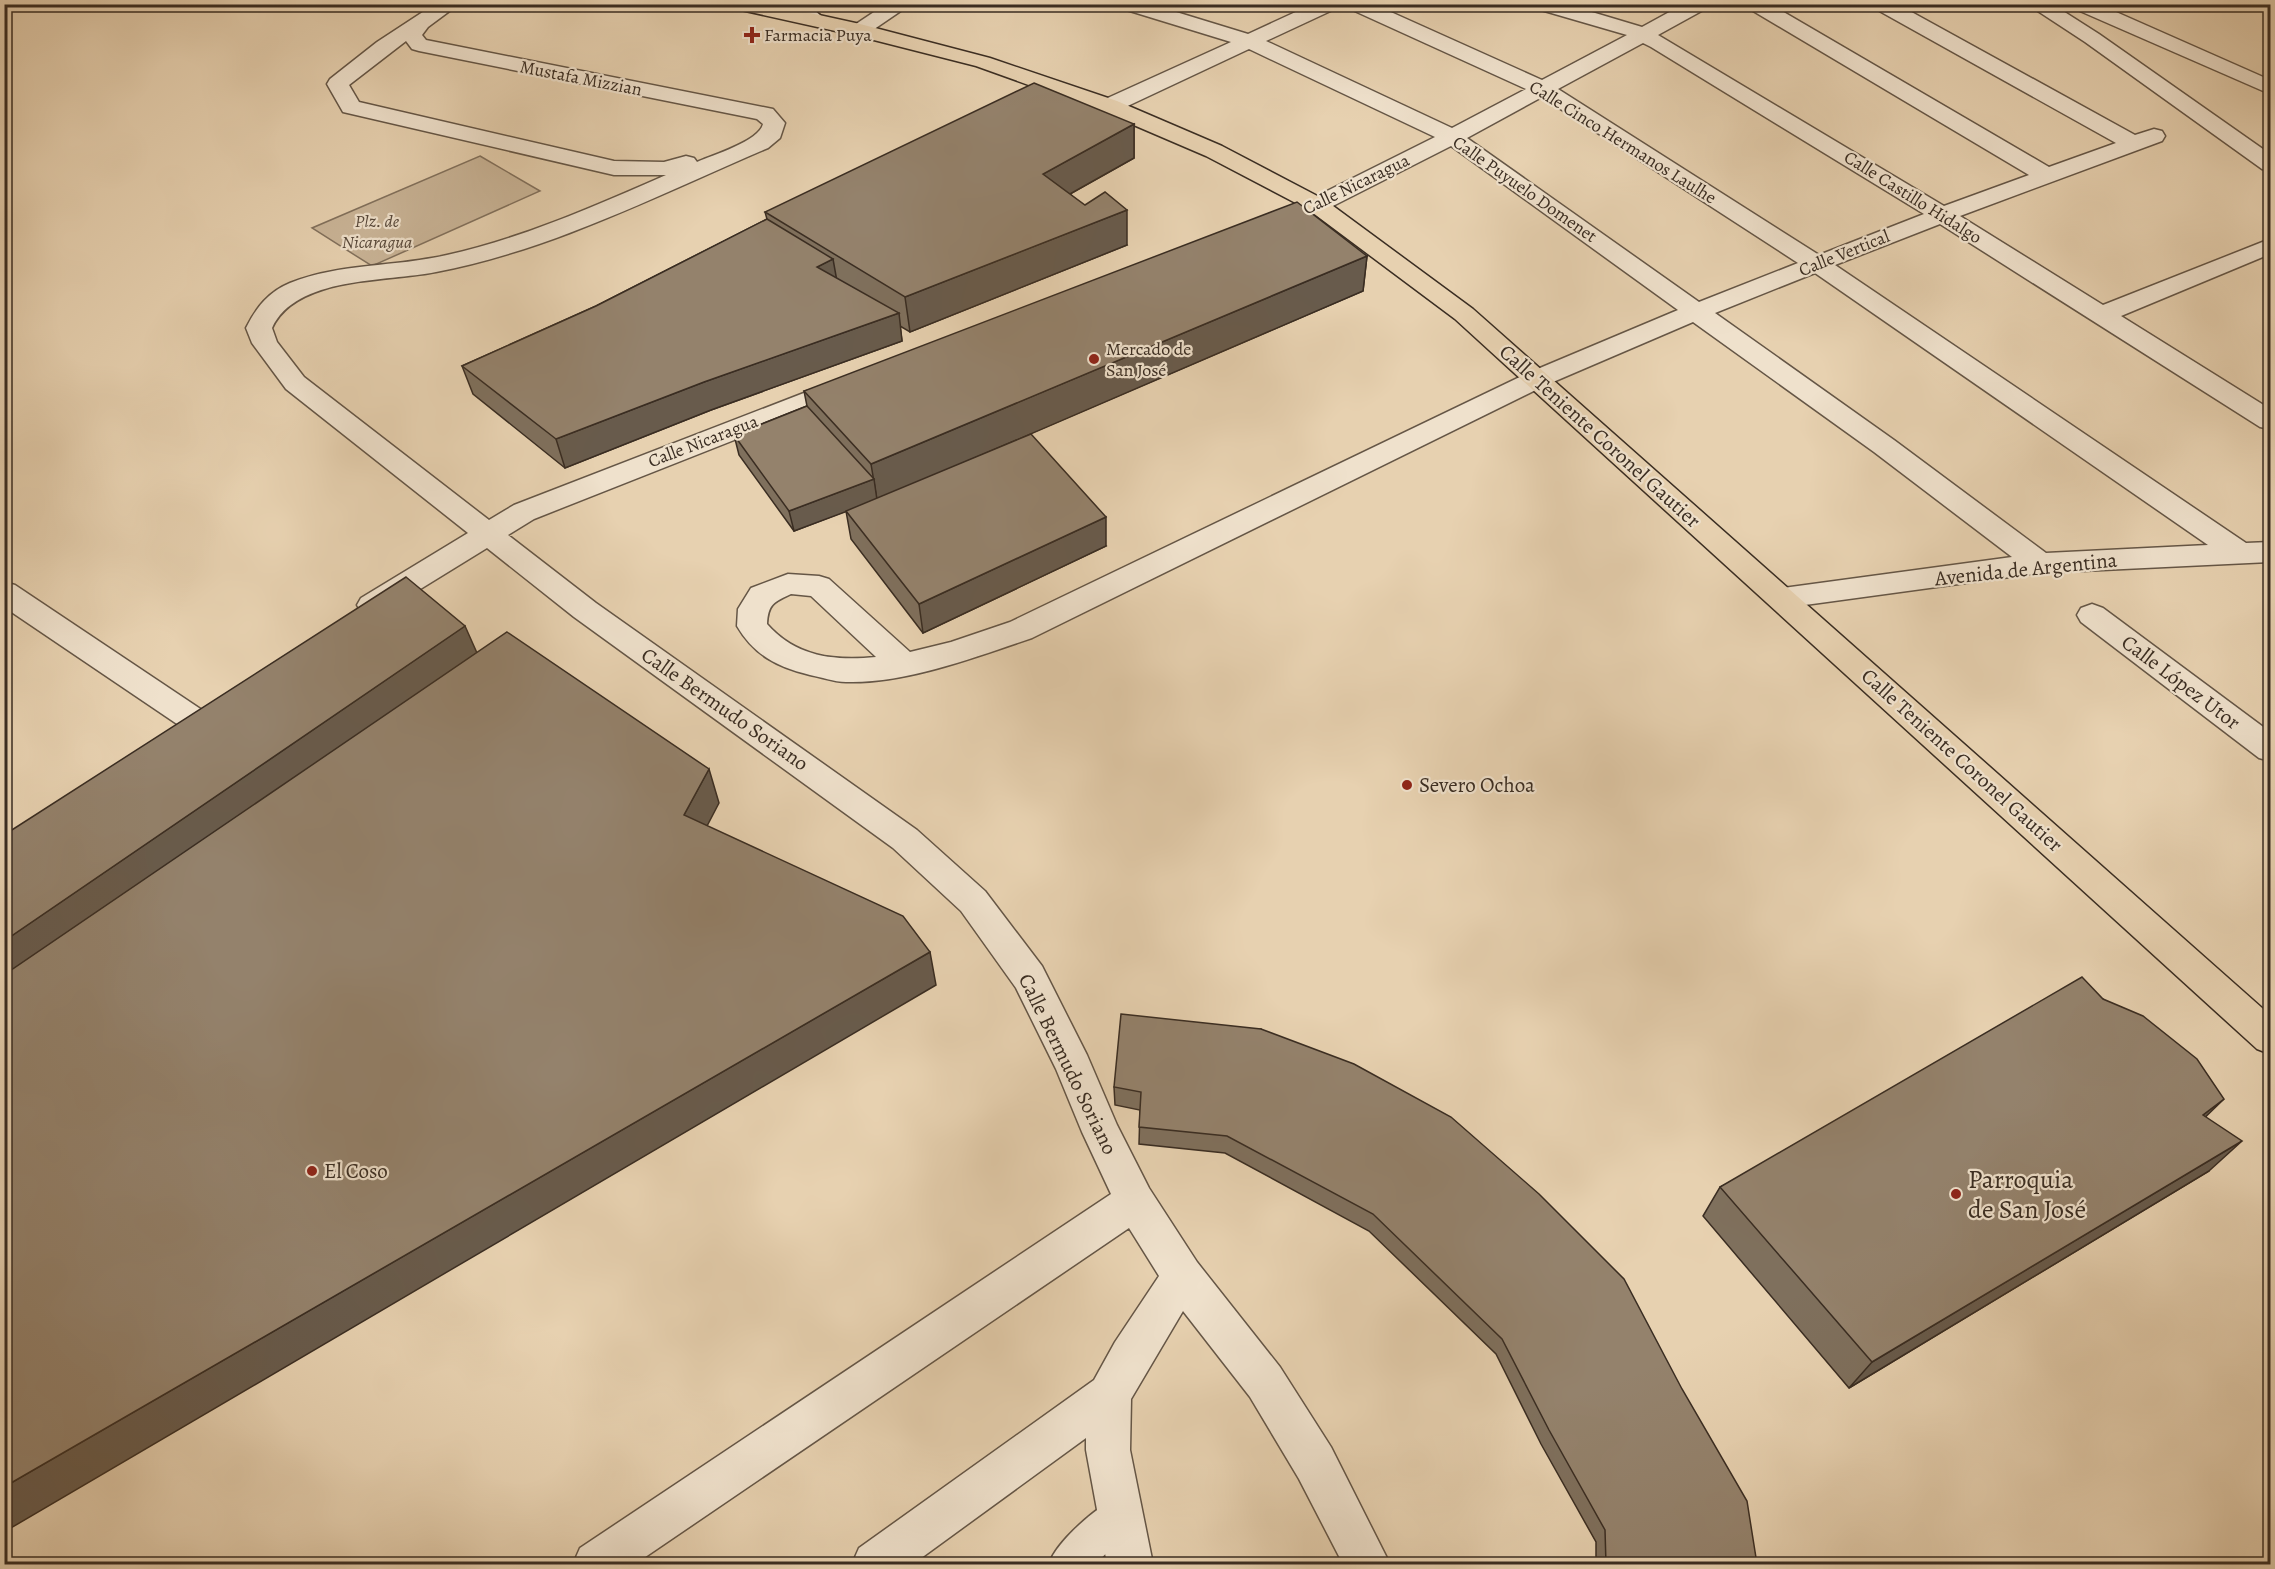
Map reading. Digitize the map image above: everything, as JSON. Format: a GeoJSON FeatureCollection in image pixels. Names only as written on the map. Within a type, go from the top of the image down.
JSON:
{"type":"FeatureCollection","features":[{"type":"Feature","properties":{"kind":"main road","name":"Calle Teniente Coronel Gautier"},"geometry":{"type":"LineString","coordinates":[[740,4],[860,30],[983,62],[1108,106],[1214,151],[1317,205],[1390,256],[1464,314],[2271,1038]]}},
{"type":"Feature","properties":{"kind":"street"},"geometry":{"type":"LineString","coordinates":[[449,4],[384,46],[338,84],[351,107],[614,168],[665,169],[760,143]]}},
{"type":"Feature","properties":{"kind":"street"},"geometry":{"type":"LineString","coordinates":[[793,4],[817,21]]}},
{"type":"Feature","properties":{"kind":"street"},"geometry":{"type":"LineString","coordinates":[[860,30],[901,4]]}},
{"type":"Feature","properties":{"kind":"street","name":"Calle Puyuelo Domenet"},"geometry":{"type":"LineString","coordinates":[[1127,4],[1249,41],[1452,137],[1884,446],[2040,563]]}},
{"type":"Feature","properties":{"kind":"street"},"geometry":{"type":"LineString","coordinates":[[1108,106],[1330,4]]}},
{"type":"Feature","properties":{"kind":"street","name":"Calle Cinco Hermanos Laulhe"},"geometry":{"type":"LineString","coordinates":[[1355,4],[1543,89],[1817,264],[2240,553]]}},
{"type":"Feature","properties":{"kind":"street","name":"Calle Castillo Hidalgo"},"geometry":{"type":"LineString","coordinates":[[1541,4],[1643,35],[1942,214],[2271,421]]}},
{"type":"Feature","properties":{"kind":"street","name":"Calle Nicaragua"},"geometry":{"type":"LineString","coordinates":[[1238,236],[1317,205],[1452,137],[1700,4]]}},
{"type":"Feature","properties":{"kind":"street"},"geometry":{"type":"LineString","coordinates":[[1755,4],[2046,175]]}},
{"type":"Feature","properties":{"kind":"street","name":"Calle Vertical"},"geometry":{"type":"LineString","coordinates":[[904,665],[956,652],[1021,630],[1536,379],[1697,311],[1942,214],[2144,139],[1881,4]]}},
{"type":"Feature","properties":{"kind":"street"},"geometry":{"type":"LineString","coordinates":[[2037,4],[2092,38],[2271,164]]}},
{"type":"Feature","properties":{"kind":"street"},"geometry":{"type":"LineString","coordinates":[[2080,4],[2271,88]]}},
{"type":"Feature","properties":{"kind":"street","name":"Mustafa Mizzian"},"geometry":{"type":"LineString","coordinates":[[420,23],[412,35],[419,45],[439,51],[765,114],[774,123],[772,133],[760,143]]}},
{"type":"Feature","properties":{"kind":"street"},"geometry":{"type":"LineString","coordinates":[[485,533],[295,383],[265,343],[259,328],[265,312],[282,297],[311,282],[459,261],[537,235],[611,207],[760,143]]}},
{"type":"Feature","properties":{"kind":"street"},"geometry":{"type":"LineString","coordinates":[[2102,315],[2271,246]]}},
{"type":"Feature","properties":{"kind":"street","name":"Calle Nicaragua"},"geometry":{"type":"LineString","coordinates":[[344,623],[485,533],[524,512],[570,492],[870,377]]}},
{"type":"Feature","properties":{"kind":"street","name":"Calle Bermudo Soriano"},"geometry":{"type":"LineString","coordinates":[[485,533],[585,610],[905,839],[973,901],[1029,977],[1074,1067],[1101,1132],[1135,1201],[1182,1276],[1265,1382],[1315,1463],[1367,1564]]}},
{"type":"Feature","properties":{"kind":"street","name":"Avenida de Argentina"},"geometry":{"type":"LineString","coordinates":[[1783,598],[2040,563],[2271,552]]}},
{"type":"Feature","properties":{"kind":"street"},"geometry":{"type":"LineString","coordinates":[[4,592],[202,712],[162,737]]}},
{"type":"Feature","properties":{"kind":"street","name":"Calle López Utor"},"geometry":{"type":"LineString","coordinates":[[2091,615],[2271,749]]}},
{"type":"Feature","properties":{"kind":"street"},"geometry":{"type":"LineString","coordinates":[[596,1564],[1135,1201]]}},
{"type":"Feature","properties":{"kind":"street"},"geometry":{"type":"LineString","coordinates":[[875,1564],[1109,1395],[1130,1357],[1182,1276]]}},
{"type":"Feature","properties":{"kind":"street"},"geometry":{"type":"LineString","coordinates":[[1109,1395],[1108,1450],[1130,1564]]}},
{"type":"Feature","properties":{"kind":"lane"},"geometry":{"type":"LineString","coordinates":[[1068,1564],[1119,1516]]}},
{"type":"Feature","properties":{"kind":"green space","name":"Plz. de Nicaragua"},"geometry":{"type":"Polygon","coordinates":[[[480,156],[540,191],[372,266],[312,228],[480,156]]]}},
{"type":"Feature","properties":{"kind":"building"},"geometry":{"type":"Polygon","coordinates":[[[1034,83],[1134,124],[1043,174],[1085,205],[1105,192],[1127,210],[905,297],[765,212],[1034,83]]]}},
{"type":"Feature","properties":{"kind":"building"},"geometry":{"type":"Polygon","coordinates":[[[1297,202],[1367,256],[871,464],[804,391],[1297,202]]]}},
{"type":"Feature","properties":{"kind":"building"},"geometry":{"type":"Polygon","coordinates":[[[767,219],[833,259],[817,267],[899,313],[704,382],[556,439],[462,366],[596,306],[767,219]]]}},
{"type":"Feature","properties":{"kind":"building"},"geometry":{"type":"Polygon","coordinates":[[[807,406],[874,479],[789,511],[734,435],[807,406]]]}},
{"type":"Feature","properties":{"kind":"building"},"geometry":{"type":"Polygon","coordinates":[[[1031,434],[1106,517],[919,604],[846,511],[1031,434]]]}},
{"type":"Feature","properties":{"kind":"building"},"geometry":{"type":"Polygon","coordinates":[[[406,577],[465,626],[4,941],[4,835],[406,577]]]}},
{"type":"Feature","properties":{"kind":"building","name":"El Coso"},"geometry":{"type":"Polygon","coordinates":[[[507,632],[709,769],[684,815],[903,916],[930,952],[4,1487],[4,975],[507,632]]]}},
{"type":"Feature","properties":{"kind":"building","name":"Parroquia de San José"},"geometry":{"type":"Polygon","coordinates":[[[2082,977],[2103,999],[2143,1016],[2197,1059],[2224,1099],[2203,1115],[2242,1141],[1872,1362],[1720,1187],[2082,977]]]}},
{"type":"Feature","properties":{"kind":"building"},"geometry":{"type":"Polygon","coordinates":[[[1121,1014],[1261,1029],[1354,1064],[1451,1117],[1539,1194],[1624,1279],[1682,1389],[1747,1501],[1757,1564],[1606,1564],[1605,1530],[1549,1430],[1502,1339],[1373,1214],[1227,1136],[1139,1127],[1141,1092],[1114,1087],[1121,1014]]]}},
{"type":"Feature","properties":{"kind":"place","name":"Farmacia Puya"},"geometry":{"type":"Point","coordinates":[752,35]}},
{"type":"Feature","properties":{"kind":"place","name":"Mercado de San José"},"geometry":{"type":"Point","coordinates":[1094,359]}},
{"type":"Feature","properties":{"kind":"place","name":"Severo Ochoa"},"geometry":{"type":"Point","coordinates":[1407,785]}},
{"type":"Feature","properties":{"kind":"place","name":"El Coso"},"geometry":{"type":"Point","coordinates":[312,1171]}},
{"type":"Feature","properties":{"kind":"place","name":"Parroquia de San José"},"geometry":{"type":"Point","coordinates":[1956,1194]}}]}
